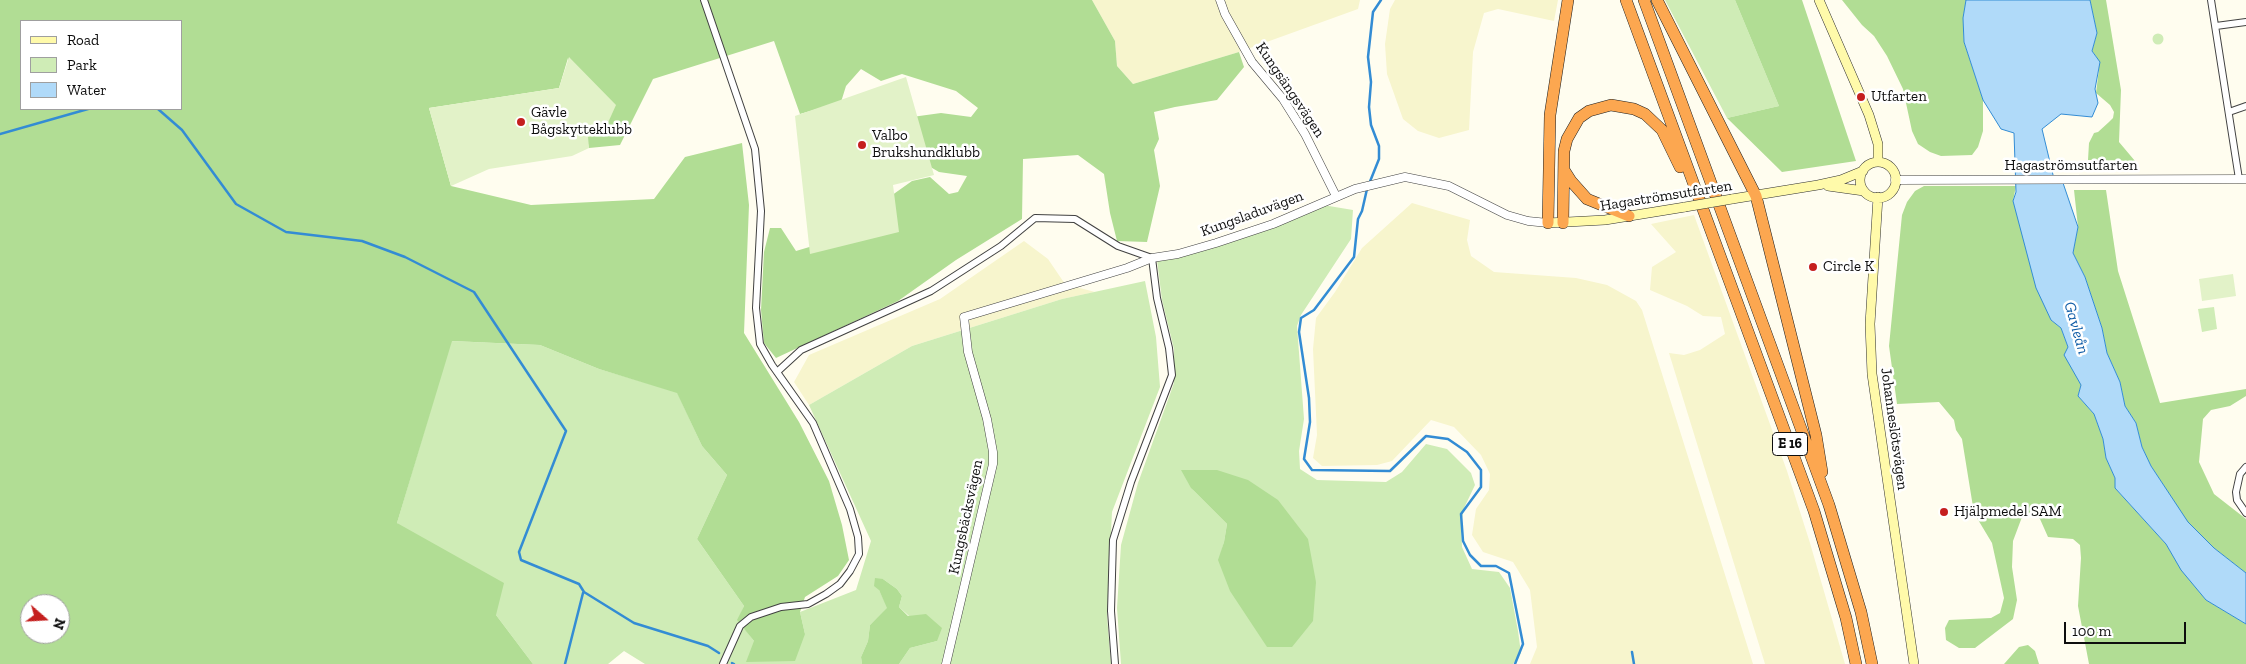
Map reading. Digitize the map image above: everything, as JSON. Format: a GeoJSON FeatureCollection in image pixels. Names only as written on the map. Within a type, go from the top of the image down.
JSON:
{"type":"FeatureCollection","features":[{"type":"Feature","properties":{"kind":"highway"},"geometry":{"type":"LineString","coordinates":[[1548,223],[1550,115],[1568,0]]}},
{"type":"Feature","properties":{"kind":"highway","name":"E 16"},"geometry":{"type":"LineString","coordinates":[[1626,0],[1814,511],[1844,608],[1856,664]]}},
{"type":"Feature","properties":{"kind":"highway","name":"E 16"},"geometry":{"type":"LineString","coordinates":[[1644,0],[1828,505],[1861,612],[1872,664]]}},
{"type":"Feature","properties":{"kind":"highway"},"geometry":{"type":"LineString","coordinates":[[1657,0],[1756,196],[1816,436],[1828,505]]}},
{"type":"Feature","properties":{"kind":"highway"},"geometry":{"type":"LineString","coordinates":[[1563,223],[1566,139],[1579,118],[1589,111],[1611,105],[1634,108],[1649,117],[1662,130],[1710,229]]}},
{"type":"Feature","properties":{"kind":"highway"},"geometry":{"type":"LineString","coordinates":[[1564,169],[1571,181],[1587,199],[1629,216]]}},
{"type":"Feature","properties":{"kind":"main road"},"geometry":{"type":"LineString","coordinates":[[1819,0],[1869,115],[1878,144],[1878,162],[1892,169],[1896,180],[1895,185],[1888,194],[1878,197]]}},
{"type":"Feature","properties":{"kind":"main road","name":"Hagaströmsutfarten"},"geometry":{"type":"LineString","coordinates":[[1548,223],[1629,216],[1818,185],[1841,180],[1863,171],[1867,166],[1878,162]]}},
{"type":"Feature","properties":{"kind":"main road"},"geometry":{"type":"LineString","coordinates":[[1863,171],[1860,181],[1864,191]]}},
{"type":"Feature","properties":{"kind":"main road","name":"Hagaströmsutfarten"},"geometry":{"type":"LineString","coordinates":[[1818,185],[1864,191],[1878,197]]}},
{"type":"Feature","properties":{"kind":"main road","name":"Johanneslötsvägen"},"geometry":{"type":"LineString","coordinates":[[1878,197],[1870,324],[1872,374],[1914,664]]}},
{"type":"Feature","properties":{"kind":"street"},"geometry":{"type":"LineString","coordinates":[[704,0],[755,149],[761,210],[756,308],[760,344],[813,423],[825,448],[850,510],[858,537],[859,554],[845,577],[826,594],[808,604],[781,607],[751,617],[740,626],[723,664]]}},
{"type":"Feature","properties":{"kind":"street","name":"Kungsängsvägen"},"geometry":{"type":"LineString","coordinates":[[1220,0],[1225,14],[1252,62],[1283,99],[1306,134],[1336,196]]}},
{"type":"Feature","properties":{"kind":"street"},"geometry":{"type":"LineString","coordinates":[[2211,0],[2228,112],[2242,179]]}},
{"type":"Feature","properties":{"kind":"street"},"geometry":{"type":"LineString","coordinates":[[2216,26],[2246,22]]}},
{"type":"Feature","properties":{"kind":"street"},"geometry":{"type":"LineString","coordinates":[[2228,112],[2246,106]]}},
{"type":"Feature","properties":{"kind":"street","name":"Kungsladuvägen"},"geometry":{"type":"LineString","coordinates":[[964,317],[1127,268],[1152,258],[1178,254],[1216,243],[1273,224],[1355,189],[1405,177],[1449,186],[1507,215],[1528,221],[1548,223]]}},
{"type":"Feature","properties":{"kind":"street","name":"Hagaströmsutfarten"},"geometry":{"type":"LineString","coordinates":[[1896,180],[2242,179]]}},
{"type":"Feature","properties":{"kind":"street"},"geometry":{"type":"LineString","coordinates":[[777,372],[801,350],[930,291],[1002,246],[1035,218],[1075,219],[1118,246],[1152,258],[1157,298],[1169,348],[1172,375],[1131,482],[1113,540],[1111,611],[1115,664]]}},
{"type":"Feature","properties":{"kind":"street","name":"Kungsbäcksvägen"},"geometry":{"type":"LineString","coordinates":[[946,664],[993,464],[993,452],[987,419],[968,352],[964,317]]}},
{"type":"Feature","properties":{"kind":"street"},"geometry":{"type":"LineString","coordinates":[[2246,467],[2240,474],[2236,492],[2237,500],[2246,513]]}},
{"type":"Feature","properties":{"kind":"shaded area"},"geometry":{"type":"Polygon","coordinates":[[[1092,0],[1360,0],[1358,9],[1239,52],[1133,84],[1117,66],[1115,41],[1092,0]]]}},
{"type":"Feature","properties":{"kind":"shaded area"},"geometry":{"type":"Polygon","coordinates":[[[1395,0],[1558,0],[1554,21],[1498,9],[1484,13],[1473,52],[1469,130],[1439,138],[1418,131],[1403,119],[1387,74],[1385,44],[1390,9],[1395,0]]]}},
{"type":"Feature","properties":{"kind":"shaded area"},"geometry":{"type":"Polygon","coordinates":[[[1412,203],[1470,220],[1467,240],[1471,256],[1494,272],[1576,278],[1607,285],[1636,301],[1642,310],[1753,664],[1530,664],[1537,647],[1530,590],[1513,562],[1483,552],[1472,535],[1476,509],[1489,490],[1490,474],[1481,455],[1454,427],[1431,420],[1392,461],[1377,465],[1322,466],[1313,458],[1317,435],[1313,349],[1316,318],[1335,292],[1362,248],[1412,203]]]}},
{"type":"Feature","properties":{"kind":"shaded area"},"geometry":{"type":"Polygon","coordinates":[[[1694,215],[1787,471],[1845,664],[1765,664],[1669,353],[1684,355],[1700,350],[1725,334],[1721,317],[1703,316],[1687,306],[1650,290],[1652,267],[1676,252],[1651,224],[1694,215]]]}},
{"type":"Feature","properties":{"kind":"shaded area"},"geometry":{"type":"Polygon","coordinates":[[[1024,241],[1048,259],[1065,284],[1095,292],[1062,299],[912,346],[809,405],[794,382],[809,355],[940,299],[1024,241]]]}},
{"type":"Feature","properties":{"kind":"green space"},"geometry":{"type":"Polygon","coordinates":[[[0,0],[1092,0],[1115,41],[1117,66],[1133,84],[1239,52],[1244,67],[1217,100],[1154,112],[1159,139],[1154,150],[1160,186],[1147,242],[1117,241],[1110,213],[1104,174],[1078,155],[1023,159],[1022,219],[956,260],[898,301],[776,358],[764,343],[761,310],[764,252],[770,228],[781,228],[796,251],[826,242],[912,181],[930,177],[949,194],[958,192],[967,176],[939,172],[915,158],[912,117],[941,113],[971,117],[978,108],[956,91],[902,74],[881,81],[861,69],[846,86],[841,102],[800,114],[774,41],[653,79],[620,145],[589,148],[568,58],[559,88],[429,108],[451,186],[531,205],[654,199],[685,157],[742,143],[749,205],[744,333],[799,422],[829,481],[842,525],[849,560],[838,576],[805,597],[800,612],[805,634],[795,661],[746,662],[754,641],[737,620],[744,606],[697,539],[727,475],[702,446],[677,393],[599,369],[540,345],[452,341],[397,523],[504,583],[496,615],[533,664],[0,664],[0,0]]]}},
{"type":"Feature","properties":{"kind":"green space"},"geometry":{"type":"Polygon","coordinates":[[[1665,0],[1735,0],[1779,106],[1727,118],[1665,0]]]}},
{"type":"Feature","properties":{"kind":"green space"},"geometry":{"type":"Polygon","coordinates":[[[1735,0],[1802,0],[1856,161],[1782,172],[1727,118],[1779,106],[1735,0]]]}},
{"type":"Feature","properties":{"kind":"green space"},"geometry":{"type":"Polygon","coordinates":[[[1842,0],[1966,0],[1963,18],[1964,42],[1983,100],[1983,131],[1978,147],[1972,155],[1941,156],[1930,152],[1918,144],[1912,131],[1903,89],[1887,56],[1874,36],[1862,25],[1842,0]]]}},
{"type":"Feature","properties":{"kind":"green space"},"geometry":{"type":"Polygon","coordinates":[[[2090,0],[2106,0],[2121,90],[2119,142],[2135,161],[2088,160],[2089,143],[2094,133],[2098,132],[2113,118],[2114,112],[2110,105],[2096,93],[2099,69],[2096,56],[2092,51],[2097,33],[2090,0]]]}},
{"type":"Feature","properties":{"kind":"green space"},"geometry":{"type":"Polygon","coordinates":[[[2158,33],[2164,39],[2158,45],[2152,39],[2158,33]]]}},
{"type":"Feature","properties":{"kind":"green space","name":"Gävle Bågskytteklubb"},"geometry":{"type":"Polygon","coordinates":[[[569,57],[616,105],[602,136],[588,137],[589,148],[572,156],[489,169],[451,186],[429,108],[559,88],[569,57]]]}},
{"type":"Feature","properties":{"kind":"green space","name":"Valbo Brukshundklubb"},"geometry":{"type":"Polygon","coordinates":[[[906,77],[934,175],[893,185],[899,232],[810,254],[795,116],[906,77]]]}},
{"type":"Feature","properties":{"kind":"green space"},"geometry":{"type":"Polygon","coordinates":[[[1924,186],[2016,186],[2013,201],[2051,320],[2061,328],[2068,347],[2081,385],[2078,396],[2094,414],[2103,439],[2106,458],[2115,478],[2115,488],[2166,544],[2182,570],[2206,600],[2246,624],[2246,664],[2089,664],[2078,606],[2080,545],[2073,539],[2048,537],[2040,519],[2031,512],[2022,517],[2013,541],[2012,567],[2017,600],[2013,619],[1975,648],[1959,648],[1946,640],[1945,628],[1949,620],[1991,618],[2000,613],[2004,598],[1992,543],[1974,513],[1962,439],[1956,430],[1954,420],[1939,402],[1897,404],[1889,346],[1902,215],[1907,202],[1915,191],[1924,186]]]}},
{"type":"Feature","properties":{"kind":"green space"},"geometry":{"type":"Polygon","coordinates":[[[2074,190],[2106,190],[2118,271],[2160,403],[2246,389],[2246,396],[2230,406],[2211,410],[2203,419],[2199,462],[2214,494],[2246,519],[2246,573],[2214,548],[2188,523],[2151,466],[2142,447],[2136,423],[2125,406],[2120,382],[2107,353],[2102,328],[2085,277],[2073,253],[2078,227],[2074,190]]]}},
{"type":"Feature","properties":{"kind":"green space"},"geometry":{"type":"Polygon","coordinates":[[[1323,205],[1353,210],[1351,239],[1301,315],[1297,326],[1304,419],[1299,451],[1300,469],[1317,480],[1386,482],[1402,472],[1426,444],[1447,449],[1471,473],[1475,485],[1464,508],[1461,523],[1462,547],[1472,569],[1499,572],[1510,588],[1521,653],[1513,664],[1121,664],[1117,608],[1121,545],[1138,483],[1174,383],[1174,349],[1162,300],[1157,260],[1323,205]],[[1191,488],[1227,524],[1219,560],[1267,646],[1316,582],[1191,488]]]}},
{"type":"Feature","properties":{"kind":"green space"},"geometry":{"type":"Polygon","coordinates":[[[2233,274],[2236,296],[2202,301],[2199,279],[2233,274]]]}},
{"type":"Feature","properties":{"kind":"green space"},"geometry":{"type":"Polygon","coordinates":[[[1145,281],[1156,337],[1160,387],[1112,512],[1107,616],[1111,664],[899,664],[910,648],[937,641],[899,607],[902,596],[897,589],[883,579],[879,590],[888,608],[870,625],[868,641],[861,657],[862,664],[645,664],[624,651],[608,664],[533,664],[496,615],[397,523],[451,341],[540,345],[599,369],[677,392],[702,446],[727,475],[697,539],[744,606],[738,620],[754,641],[805,634],[800,612],[856,590],[871,541],[809,405],[912,346],[1062,299],[1145,281]]]}},
{"type":"Feature","properties":{"kind":"green space"},"geometry":{"type":"Polygon","coordinates":[[[2214,307],[2217,329],[2202,332],[2198,309],[2214,307]]]}},
{"type":"Feature","properties":{"kind":"green space"},"geometry":{"type":"Polygon","coordinates":[[[1181,470],[1217,470],[1248,480],[1278,500],[1308,539],[1316,582],[1313,621],[1292,647],[1267,647],[1230,591],[1218,560],[1227,524],[1191,488],[1181,470]]]}},
{"type":"Feature","properties":{"kind":"green space"},"geometry":{"type":"Polygon","coordinates":[[[875,578],[883,579],[897,589],[902,596],[899,607],[908,616],[926,614],[942,628],[937,641],[910,648],[899,664],[862,664],[861,657],[868,641],[870,625],[887,608],[879,590],[874,586],[875,578]]]}},
{"type":"Feature","properties":{"kind":"green space"},"geometry":{"type":"Polygon","coordinates":[[[2028,645],[2035,651],[2039,664],[2004,664],[2019,647],[2028,645]]]}},
{"type":"Feature","properties":{"kind":"water","name":"Gavleån"},"geometry":{"type":"Polygon","coordinates":[[[1966,0],[2090,0],[2097,33],[2092,51],[2100,62],[2095,89],[2098,103],[2092,117],[2061,114],[2042,129],[2054,179],[2062,180],[2078,227],[2073,253],[2085,277],[2102,328],[2107,353],[2120,382],[2125,406],[2136,423],[2142,447],[2151,466],[2188,522],[2214,548],[2246,573],[2246,624],[2206,600],[2181,570],[2166,544],[2115,488],[2115,478],[2106,458],[2103,439],[2094,414],[2078,396],[2081,385],[2064,355],[2068,347],[2061,328],[2051,320],[2036,288],[2013,201],[2016,192],[2014,133],[2001,129],[1983,100],[1964,42],[1963,18],[1966,0]]]}},
{"type":"Feature","properties":{"kind":"waterway"},"geometry":{"type":"LineString","coordinates":[[1381,0],[1373,12],[1368,57],[1371,82],[1369,107],[1371,125],[1379,146],[1379,159],[1358,219],[1354,257],[1314,310],[1301,318],[1299,332],[1309,398],[1310,422],[1304,459],[1312,470],[1390,471],[1426,436],[1448,439],[1467,452],[1481,470],[1481,487],[1461,514],[1463,541],[1470,555],[1481,566],[1496,566],[1509,573],[1523,644],[1515,664]]}},
{"type":"Feature","properties":{"kind":"waterway"},"geometry":{"type":"LineString","coordinates":[[0,134],[84,110]]}},
{"type":"Feature","properties":{"kind":"waterway"},"geometry":{"type":"LineString","coordinates":[[159,110],[182,130],[236,204],[286,232],[362,241],[405,257],[474,292],[566,431],[519,552],[521,560],[579,584],[584,592],[634,623],[708,646],[719,653]]}},
{"type":"Feature","properties":{"kind":"waterway"},"geometry":{"type":"LineString","coordinates":[[565,664],[583,593]]}},
{"type":"Feature","properties":{"kind":"waterway"},"geometry":{"type":"LineString","coordinates":[[1632,652],[1634,664]]}},
{"type":"Feature","properties":{"kind":"place","name":"Utfarten"},"geometry":{"type":"Point","coordinates":[1861,97]}},
{"type":"Feature","properties":{"kind":"place","name":"Gävle Bågskytteklubb"},"geometry":{"type":"Point","coordinates":[521,122]}},
{"type":"Feature","properties":{"kind":"place","name":"Valbo Brukshundklubb"},"geometry":{"type":"Point","coordinates":[862,145]}},
{"type":"Feature","properties":{"kind":"place","name":"Circle K"},"geometry":{"type":"Point","coordinates":[1813,267]}},
{"type":"Feature","properties":{"kind":"place","name":"Hjälpmedel SAM"},"geometry":{"type":"Point","coordinates":[1944,512]}}]}
